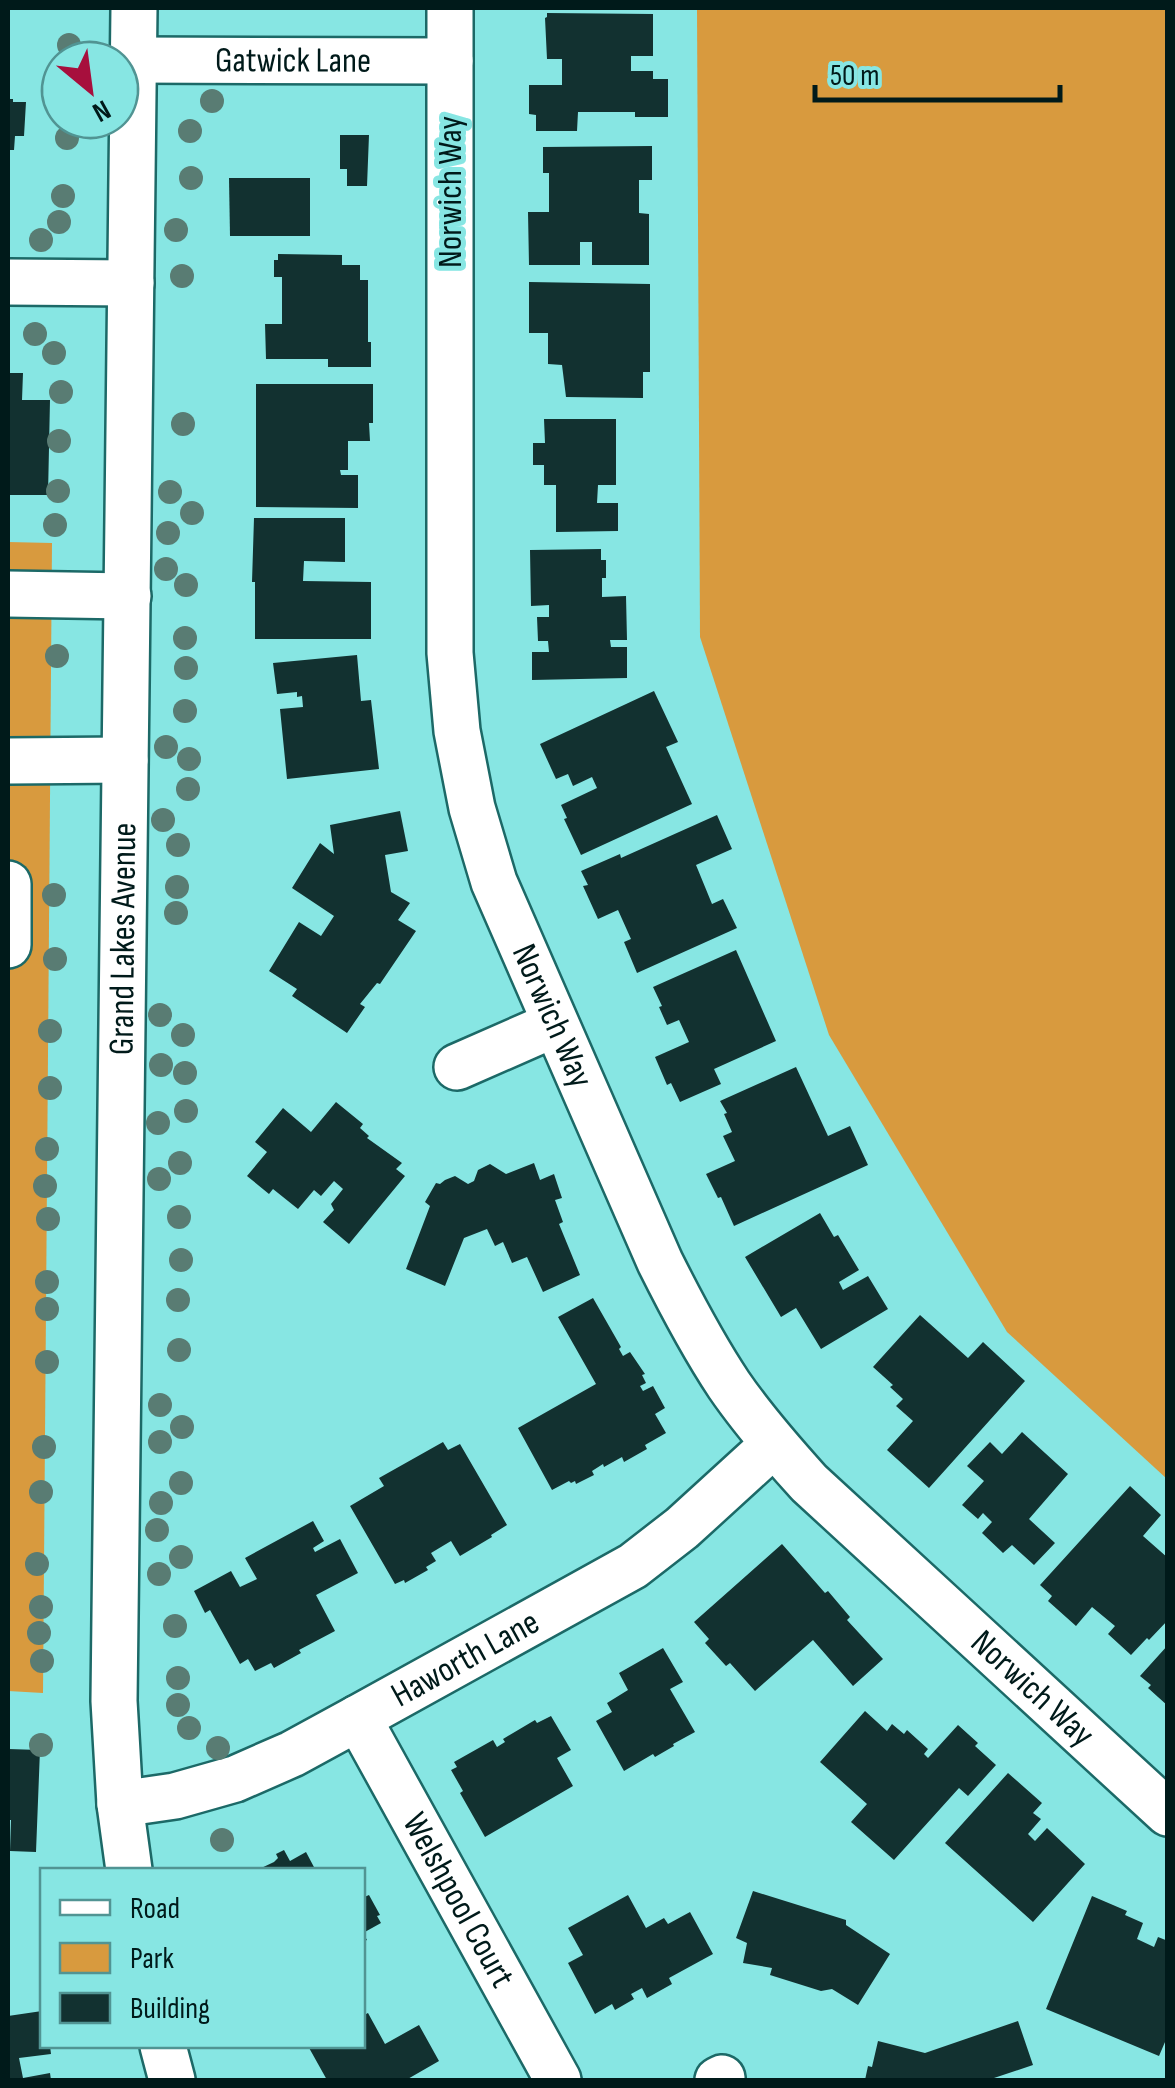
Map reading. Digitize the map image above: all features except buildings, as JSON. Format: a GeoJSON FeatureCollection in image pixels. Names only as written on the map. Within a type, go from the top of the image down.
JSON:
{"type":"FeatureCollection","features":[{"type":"Feature","properties":{"kind":"street","name":"Grand Lakes Avenue"},"geometry":{"type":"LineString","coordinates":[[133,40],[134,8]]}},
{"type":"Feature","properties":{"kind":"street","name":"Norwich Way"},"geometry":{"type":"LineString","coordinates":[[450,8],[450,653],[457,731],[472,808],[494,882],[660,1262],[689,1320],[730,1386],[809,1482],[1168,1812]]}},
{"type":"Feature","properties":{"kind":"street","name":"Gatwick Lane"},"geometry":{"type":"LineString","coordinates":[[140,60],[450,61]]}},
{"type":"Feature","properties":{"kind":"street","name":"Grand Lakes Avenue"},"geometry":{"type":"LineString","coordinates":[[129,1868],[120,1804],[114,1701],[132,140]]}},
{"type":"Feature","properties":{"kind":"street"},"geometry":{"type":"LineString","coordinates":[[8,282],[130,283]]}},
{"type":"Feature","properties":{"kind":"street"},"geometry":{"type":"LineString","coordinates":[[8,594],[128,596]]}},
{"type":"Feature","properties":{"kind":"street"},"geometry":{"type":"LineString","coordinates":[[8,762],[125,760]]}},
{"type":"Feature","properties":{"kind":"street"},"geometry":{"type":"LineString","coordinates":[[8,884],[8,942]]}},
{"type":"Feature","properties":{"kind":"street"},"geometry":{"type":"LineString","coordinates":[[458,1067],[555,1024]]}},
{"type":"Feature","properties":{"kind":"street","name":"Haworth Lane"},"geometry":{"type":"LineString","coordinates":[[120,1804],[175,1796],[235,1779],[358,1718],[632,1566],[682,1528],[774,1444]]}},
{"type":"Feature","properties":{"kind":"street","name":"Welshpool Court"},"geometry":{"type":"LineString","coordinates":[[358,1718],[558,2080]]}},
{"type":"Feature","properties":{"kind":"street"},"geometry":{"type":"LineString","coordinates":[[163,2048],[172,2080]]}},
{"type":"Feature","properties":{"kind":"green space"},"geometry":{"type":"Polygon","coordinates":[[[697,8],[1167,8],[1167,1479],[1007,1332],[829,1035],[700,637],[697,8]]]}},
{"type":"Feature","properties":{"kind":"green space"},"geometry":{"type":"Polygon","coordinates":[[[8,542],[52,543],[43,1693],[8,1691],[8,542]]]}}]}
